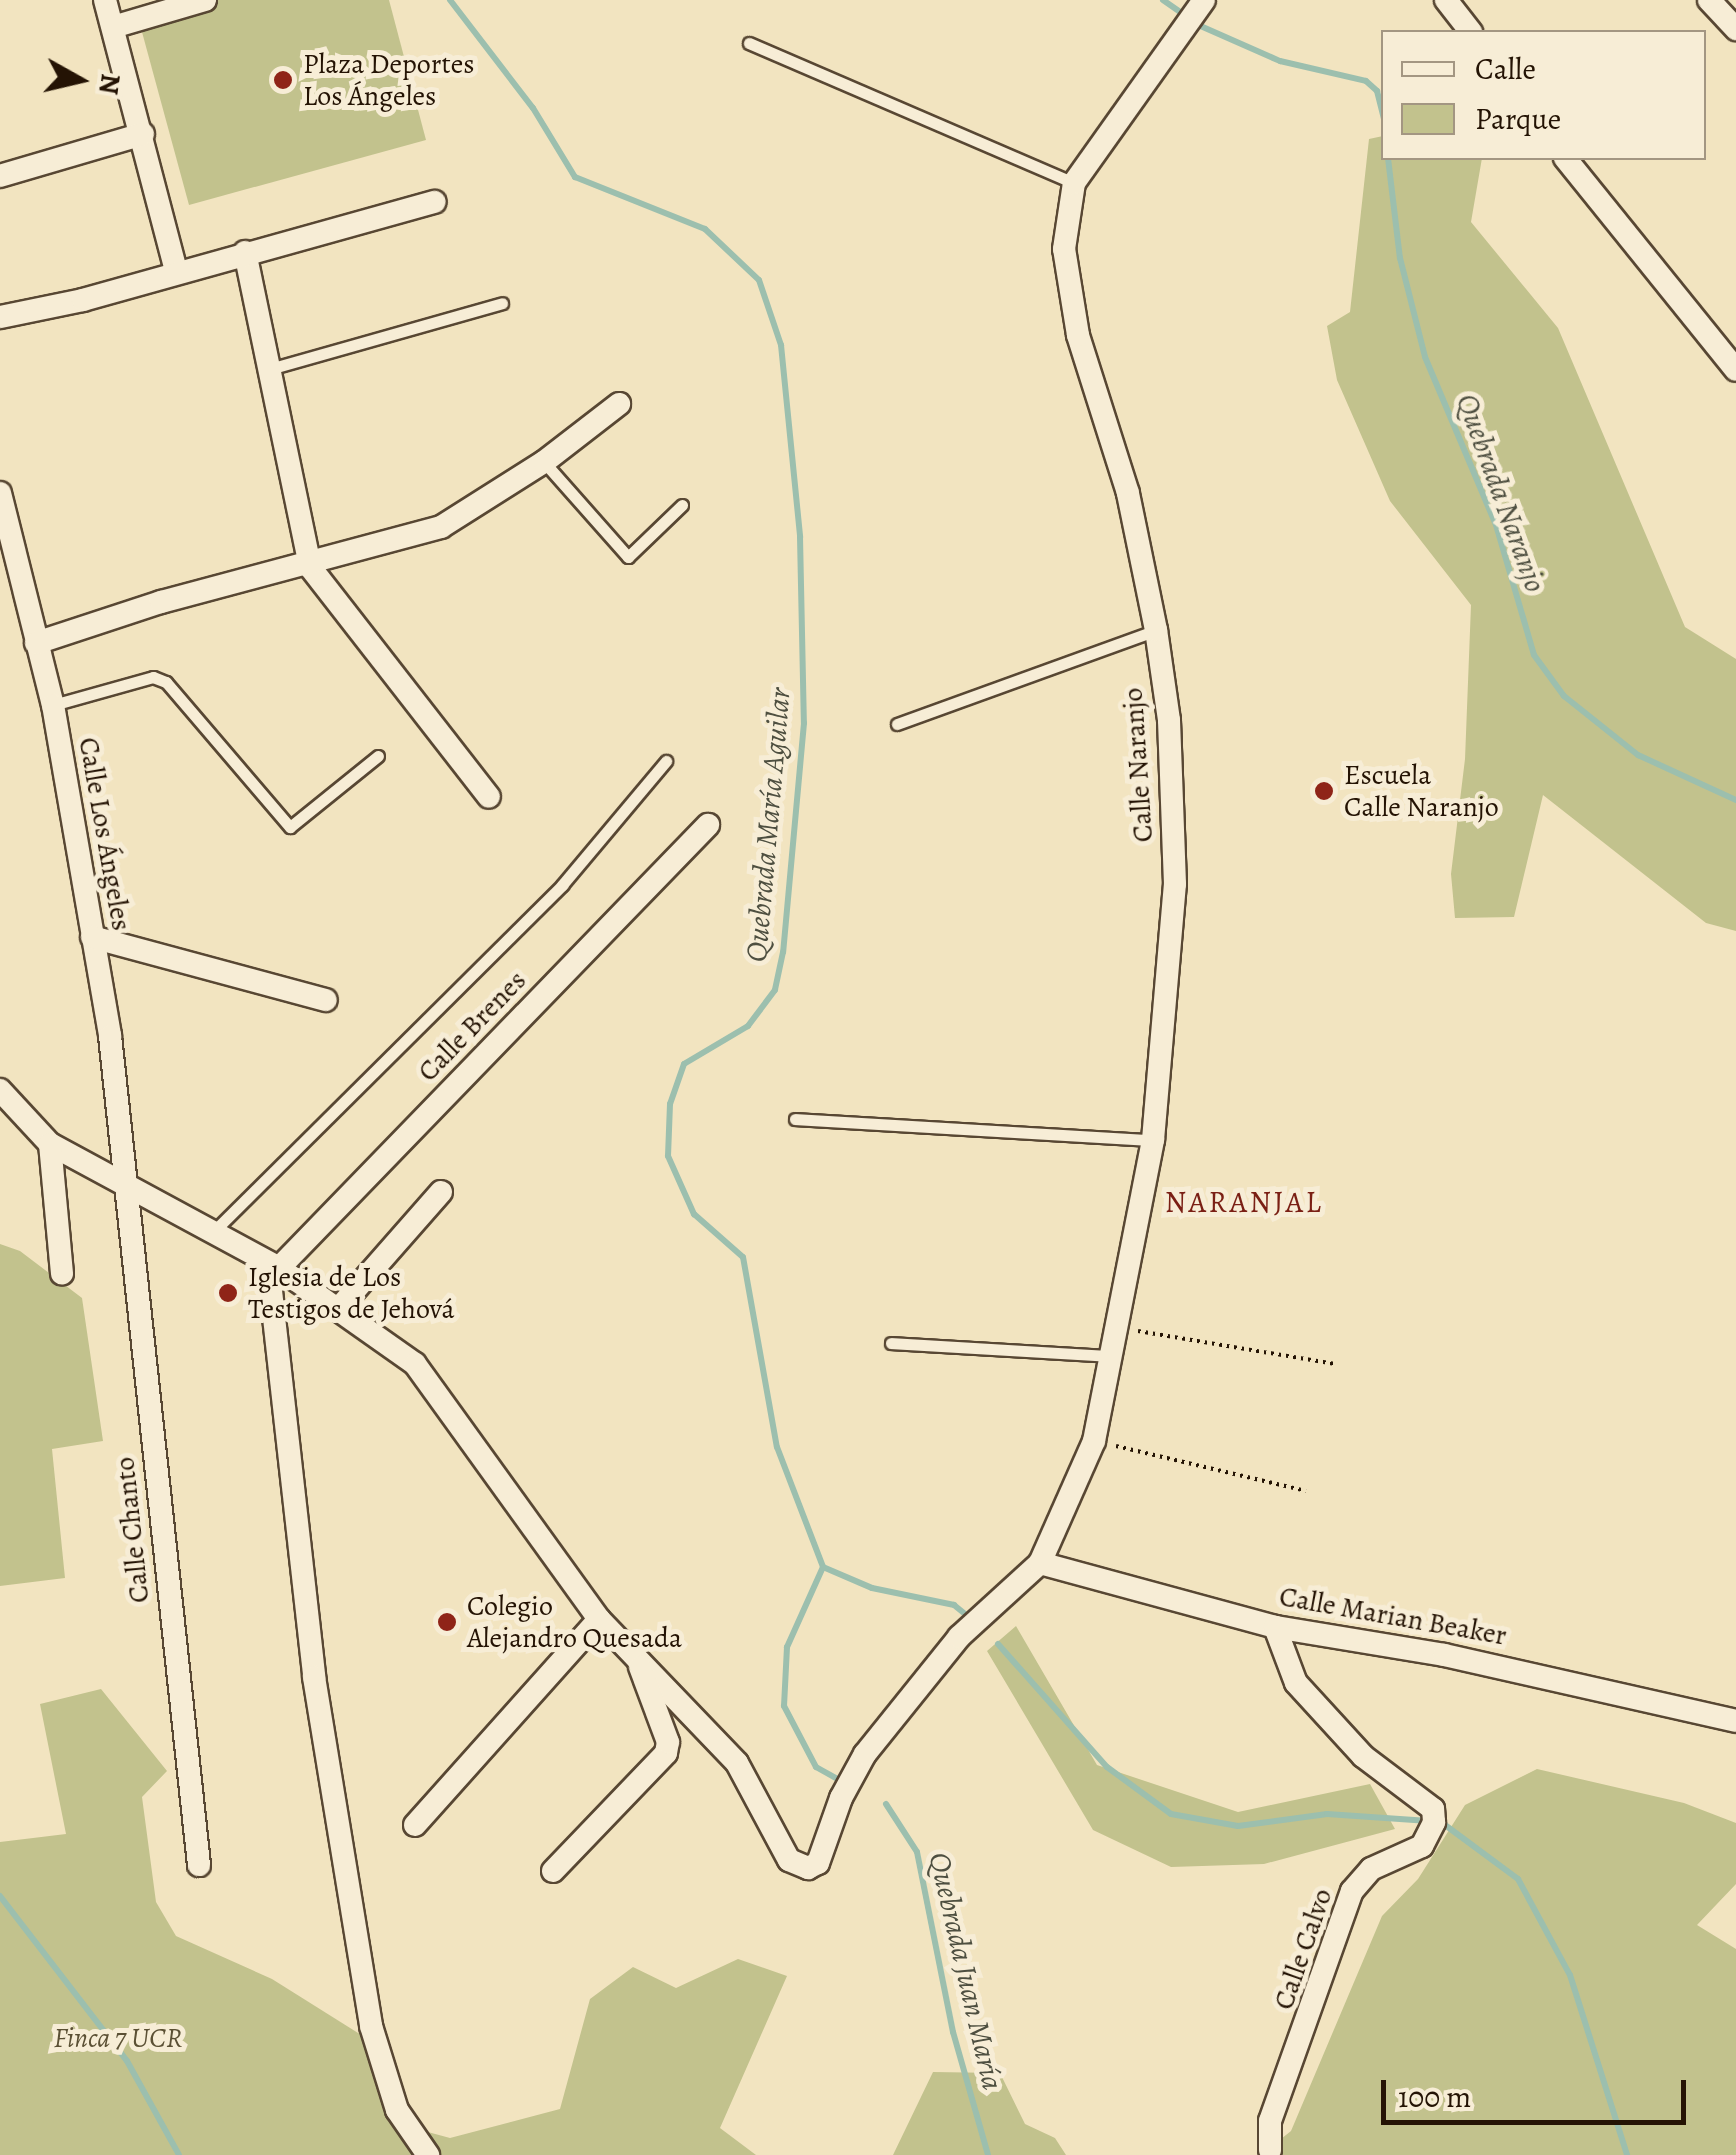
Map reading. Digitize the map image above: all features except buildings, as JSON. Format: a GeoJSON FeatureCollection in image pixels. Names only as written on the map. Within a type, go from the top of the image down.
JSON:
{"type":"FeatureCollection","features":[{"type":"Feature","properties":{"kind":"street"},"geometry":{"type":"LineString","coordinates":[[104,0],[143,134],[176,271]]}},
{"type":"Feature","properties":{"kind":"street"},"geometry":{"type":"LineString","coordinates":[[113,27],[205,0]]}},
{"type":"Feature","properties":{"kind":"street","name":"Calle Naranjo"},"geometry":{"type":"LineString","coordinates":[[1040,1563],[1094,1441],[1111,1356],[1153,1140],[1174,884],[1170,720],[1156,630],[1128,493],[1078,335],[1064,248],[1074,183],[1204,0]]}},
{"type":"Feature","properties":{"kind":"street"},"geometry":{"type":"LineString","coordinates":[[1446,0],[1468,30]]}},
{"type":"Feature","properties":{"kind":"street"},"geometry":{"type":"LineString","coordinates":[[1709,0],[1736,29]]}},
{"type":"Feature","properties":{"kind":"street"},"geometry":{"type":"LineString","coordinates":[[0,176],[143,134]]}},
{"type":"Feature","properties":{"kind":"street"},"geometry":{"type":"LineString","coordinates":[[1568,160],[1736,370]]}},
{"type":"Feature","properties":{"kind":"street"},"geometry":{"type":"LineString","coordinates":[[0,317],[435,202]]}},
{"type":"Feature","properties":{"kind":"street"},"geometry":{"type":"LineString","coordinates":[[245,252],[273,368],[310,567],[489,797]]}},
{"type":"Feature","properties":{"kind":"street"},"geometry":{"type":"LineString","coordinates":[[36,643],[161,602],[310,567],[442,526],[544,462],[619,404]]}},
{"type":"Feature","properties":{"kind":"street","name":"Calle Los Ángeles"},"geometry":{"type":"LineString","coordinates":[[0,493],[53,705],[110,1036],[125,1189]]}},
{"type":"Feature","properties":{"kind":"street","name":"Calle Brenes"},"geometry":{"type":"LineString","coordinates":[[274,1266],[708,826]]}},
{"type":"Feature","properties":{"kind":"street"},"geometry":{"type":"LineString","coordinates":[[92,937],[326,1000]]}},
{"type":"Feature","properties":{"kind":"street"},"geometry":{"type":"LineString","coordinates":[[0,1090],[50,1144],[125,1189],[214,1231],[274,1266],[340,1307],[415,1364],[599,1619],[737,1762],[789,1860],[808,1868],[824,1852],[841,1798],[865,1754],[958,1637],[1040,1563]]}},
{"type":"Feature","properties":{"kind":"street"},"geometry":{"type":"LineString","coordinates":[[50,1144],[62,1272]]}},
{"type":"Feature","properties":{"kind":"street","name":"Calle Chanto"},"geometry":{"type":"LineString","coordinates":[[125,1189],[199,1864]]}},
{"type":"Feature","properties":{"kind":"street"},"geometry":{"type":"LineString","coordinates":[[340,1307],[441,1192]]}},
{"type":"Feature","properties":{"kind":"street"},"geometry":{"type":"LineString","coordinates":[[274,1266],[314,1677],[372,2026],[398,2110],[428,2155]]}},
{"type":"Feature","properties":{"kind":"street","name":"Calle Marian Beaker"},"geometry":{"type":"LineString","coordinates":[[1040,1563],[1275,1626],[1478,1662],[1736,1721]]}},
{"type":"Feature","properties":{"kind":"street"},"geometry":{"type":"LineString","coordinates":[[415,1825],[599,1619]]}},
{"type":"Feature","properties":{"kind":"street","name":"Calle Calvo"},"geometry":{"type":"LineString","coordinates":[[1270,2150],[1270,2122],[1352,1892],[1372,1870],[1422,1846],[1434,1822],[1433,1809],[1364,1756],[1296,1684],[1275,1626]]}},
{"type":"Feature","properties":{"kind":"street"},"geometry":{"type":"LineString","coordinates":[[554,1871],[666,1753],[668,1742],[638,1659]]}},
{"type":"Feature","properties":{"kind":"lane"},"geometry":{"type":"LineString","coordinates":[[749,43],[1074,183]]}},
{"type":"Feature","properties":{"kind":"lane"},"geometry":{"type":"LineString","coordinates":[[273,368],[502,303]]}},
{"type":"Feature","properties":{"kind":"lane"},"geometry":{"type":"LineString","coordinates":[[544,462],[628,556],[682,504]]}},
{"type":"Feature","properties":{"kind":"lane"},"geometry":{"type":"LineString","coordinates":[[896,724],[1156,630]]}},
{"type":"Feature","properties":{"kind":"lane"},"geometry":{"type":"LineString","coordinates":[[53,705],[153,677],[166,682],[290,828],[378,756]]}},
{"type":"Feature","properties":{"kind":"lane"},"geometry":{"type":"LineString","coordinates":[[214,1231],[562,885],[666,761]]}},
{"type":"Feature","properties":{"kind":"lane"},"geometry":{"type":"LineString","coordinates":[[795,1118],[1153,1140]]}},
{"type":"Feature","properties":{"kind":"lane"},"geometry":{"type":"LineString","coordinates":[[891,1343],[1111,1356]]}},
{"type":"Feature","properties":{"kind":"path"},"geometry":{"type":"LineString","coordinates":[[1116,1327],[1335,1364]]}},
{"type":"Feature","properties":{"kind":"path"},"geometry":{"type":"LineString","coordinates":[[1094,1441],[1306,1491]]}},
{"type":"Feature","properties":{"kind":"green space","name":"Plaza Deportes Los Ángeles"},"geometry":{"type":"Polygon","coordinates":[[[216,0],[389,0],[426,140],[189,205],[139,21],[216,0]]]}},
{"type":"Feature","properties":{"kind":"green space"},"geometry":{"type":"Polygon","coordinates":[[[1381,136],[1381,160],[1482,160],[1471,222],[1558,328],[1685,627],[1736,659],[1736,931],[1706,923],[1543,795],[1514,917],[1455,918],[1451,874],[1465,759],[1471,605],[1390,501],[1337,380],[1327,326],[1350,312],[1369,139],[1381,136]]]}},
{"type":"Feature","properties":{"kind":"green space"},"geometry":{"type":"Polygon","coordinates":[[[0,1244],[20,1251],[82,1298],[103,1441],[52,1449],[65,1578],[0,1586],[0,1244]]]}},
{"type":"Feature","properties":{"kind":"green space"},"geometry":{"type":"Polygon","coordinates":[[[1016,1626],[1097,1765],[1238,1812],[1370,1784],[1395,1829],[1264,1864],[1171,1867],[1093,1830],[987,1651],[1016,1626]]]}},
{"type":"Feature","properties":{"kind":"green space","name":"Finca 7 UCR"},"geometry":{"type":"Polygon","coordinates":[[[101,1689],[167,1771],[142,1797],[156,1902],[176,1936],[272,1979],[374,2043],[391,2122],[450,2138],[560,2109],[590,1999],[633,1967],[676,1988],[738,1959],[787,1976],[720,2128],[756,2155],[0,2155],[0,1842],[66,1834],[40,1704],[101,1689]]]}},
{"type":"Feature","properties":{"kind":"green space"},"geometry":{"type":"Polygon","coordinates":[[[1537,1769],[1684,1803],[1736,1823],[1736,1884],[1697,1925],[1736,1949],[1736,2155],[1261,2155],[1291,2131],[1382,1916],[1418,1879],[1465,1805],[1537,1769]]]}},
{"type":"Feature","properties":{"kind":"green space"},"geometry":{"type":"Polygon","coordinates":[[[933,2072],[1000,2073],[1025,2124],[1055,2138],[1066,2155],[893,2155],[933,2072]]]}},
{"type":"Feature","properties":{"kind":"waterway","name":"Quebrada María Aguilar"},"geometry":{"type":"LineString","coordinates":[[450,0],[533,108],[575,177],[705,229],[759,280],[781,345],[800,537],[804,723],[783,952],[775,990],[748,1026],[684,1064],[670,1104],[668,1156],[694,1214],[743,1257],[777,1447],[823,1567],[872,1588],[954,1605],[969,1617]]}},
{"type":"Feature","properties":{"kind":"waterway","name":"Quebrada Naranjo"},"geometry":{"type":"LineString","coordinates":[[1163,0],[1186,16]]}},
{"type":"Feature","properties":{"kind":"waterway","name":"Quebrada Naranjo"},"geometry":{"type":"LineString","coordinates":[[1196,24],[1280,61],[1366,81],[1377,91],[1381,107]]}},
{"type":"Feature","properties":{"kind":"waterway","name":"Quebrada Naranjo"},"geometry":{"type":"LineString","coordinates":[[1388,160],[1400,258],[1425,357],[1496,525],[1534,655],[1564,696],[1638,755],[1736,800]]}},
{"type":"Feature","properties":{"kind":"waterway","name":"Quebrada Juan María"},"geometry":{"type":"LineString","coordinates":[[823,1567],[787,1647],[784,1706],[816,1767],[843,1782]]}},
{"type":"Feature","properties":{"kind":"waterway","name":"Quebrada María Aguilar"},"geometry":{"type":"LineString","coordinates":[[998,1644],[1107,1767],[1171,1814],[1238,1826],[1327,1814],[1429,1821]]}},
{"type":"Feature","properties":{"kind":"waterway","name":"Quebrada Juan María"},"geometry":{"type":"LineString","coordinates":[[886,1804],[917,1852],[953,2032],[988,2155]]}},
{"type":"Feature","properties":{"kind":"waterway","name":"Quebrada María Aguilar"},"geometry":{"type":"LineString","coordinates":[[1441,1822],[1518,1879],[1570,1975],[1627,2155]]}},
{"type":"Feature","properties":{"kind":"waterway"},"geometry":{"type":"LineString","coordinates":[[0,1896],[127,2061],[179,2155]]}},
{"type":"Feature","properties":{"kind":"place","name":"Plaza Deportes Los Ángeles"},"geometry":{"type":"Point","coordinates":[283,80]}},
{"type":"Feature","properties":{"kind":"place","name":"Escuela Calle Naranjo"},"geometry":{"type":"Point","coordinates":[1324,791]}},
{"type":"Feature","properties":{"kind":"place","name":"Iglesia de Los Testigos de Jehová"},"geometry":{"type":"Point","coordinates":[228,1293]}},
{"type":"Feature","properties":{"kind":"place","name":"Colegio Alejandro Quesada"},"geometry":{"type":"Point","coordinates":[447,1622]}},
{"type":"Feature","properties":{"kind":"district","name":"NARANJAL"},"geometry":{"type":"Point","coordinates":[1244,1202]}}]}
